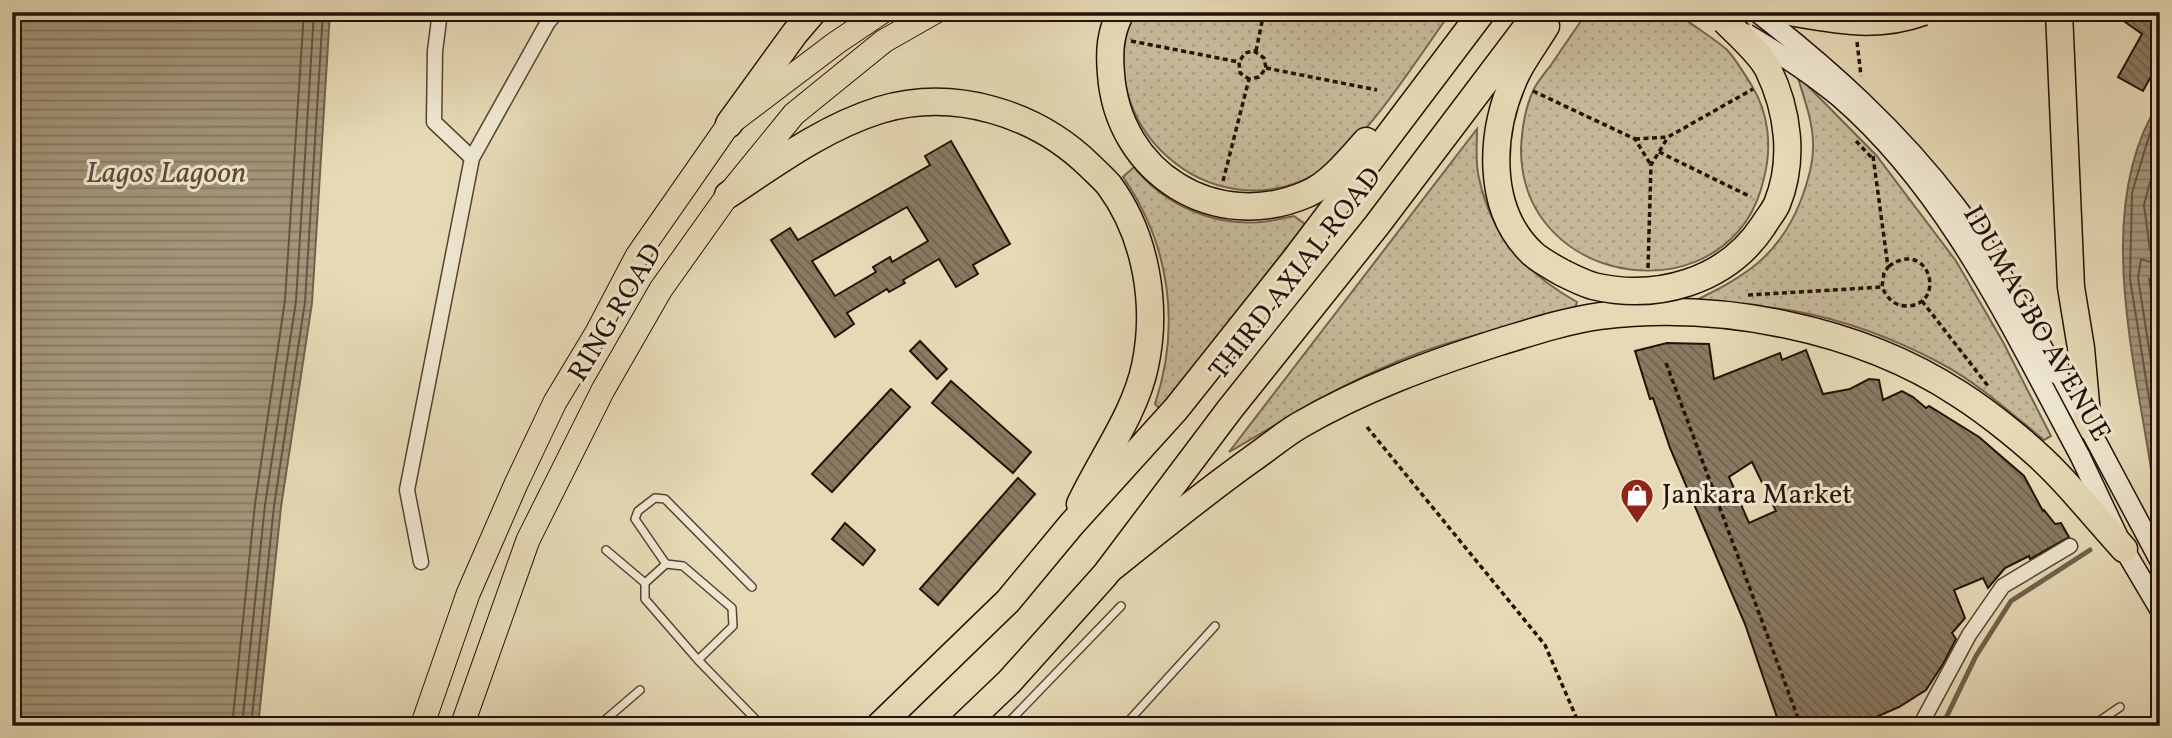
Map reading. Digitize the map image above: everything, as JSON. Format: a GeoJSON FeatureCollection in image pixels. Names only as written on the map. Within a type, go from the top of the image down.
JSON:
{"type":"FeatureCollection","features":[{"type":"Feature","properties":{"kind":"highway"},"geometry":{"type":"LineString","coordinates":[[729,124],[813,12]]}},
{"type":"Feature","properties":{"kind":"highway"},"geometry":{"type":"LineString","coordinates":[[1121,12],[1113,27],[1109,51],[1112,98],[1129,138],[1162,178],[1189,195],[1240,206],[1272,205],[1309,193],[1344,166],[1479,12]]}},
{"type":"Feature","properties":{"kind":"highway","name":"THIRD AXIAL ROAD"},"geometry":{"type":"LineString","coordinates":[[1071,525],[1176,409],[1293,262],[1479,12]]}},
{"type":"Feature","properties":{"kind":"highway","name":"THIRD AXIAL ROAD"},"geometry":{"type":"LineString","coordinates":[[1107,573],[1230,409],[1377,225],[1538,12]]}},
{"type":"Feature","properties":{"kind":"highway"},"geometry":{"type":"LineString","coordinates":[[1554,12],[1515,77],[1502,116],[1497,150],[1498,188],[1506,218],[1533,255],[1563,273],[1590,285],[1637,292],[1700,279],[1732,261],[1756,236],[1777,205],[1787,166],[1786,121],[1767,67],[1718,16]]}},
{"type":"Feature","properties":{"kind":"highway"},"geometry":{"type":"LineString","coordinates":[[1789,12],[1864,23],[1902,20],[1923,12]]}},
{"type":"Feature","properties":{"kind":"highway"},"geometry":{"type":"LineString","coordinates":[[2059,12],[2071,287],[2081,348],[2088,426]]}},
{"type":"Feature","properties":{"kind":"highway"},"geometry":{"type":"LineString","coordinates":[[728,195],[836,128],[881,110],[934,103],[991,109],[1053,135],[1082,159],[1108,184],[1127,215],[1140,244],[1149,292],[1150,325],[1145,367],[1128,415],[1095,471],[1071,525],[1008,601],[879,726]]}},
{"type":"Feature","properties":{"kind":"highway"},"geometry":{"type":"LineString","coordinates":[[963,726],[1009,682],[1107,573],[1208,490],[1297,426],[1432,363],[1552,325],[1600,316],[1704,313],[1756,319],[1806,330],[1869,349],[1959,394],[2056,473],[2124,550]]}},
{"type":"Feature","properties":{"kind":"main road","name":"RING ROAD"},"geometry":{"type":"LineString","coordinates":[[422,726],[468,594],[555,402],[637,256],[729,124],[836,43],[882,12]]}},
{"type":"Feature","properties":{"kind":"main road","name":"RING ROAD"},"geometry":{"type":"LineString","coordinates":[[462,726],[528,540],[603,390],[661,289],[728,195],[794,114],[884,41],[935,12]]}},
{"type":"Feature","properties":{"kind":"main road","name":"IDUMAGBO AVENUE"},"geometry":{"type":"LineString","coordinates":[[1757,12],[1802,47],[1866,104],[1948,197],[1996,267],[2088,426],[2160,561]]}},
{"type":"Feature","properties":{"kind":"main road","name":"IDUMAGBO AVENUE"},"geometry":{"type":"LineString","coordinates":[[1718,16],[1787,58],[1839,97],[1882,140],[1922,187],[1977,265],[2080,456],[2124,550],[2160,610]]}},
{"type":"Feature","properties":{"kind":"street"},"geometry":{"type":"LineString","coordinates":[[440,12],[435,51],[434,122],[472,158]]}},
{"type":"Feature","properties":{"kind":"street"},"geometry":{"type":"LineString","coordinates":[[421,562],[407,490],[472,158],[548,22],[557,12]]}},
{"type":"Feature","properties":{"kind":"street"},"geometry":{"type":"LineString","coordinates":[[1920,726],[1969,635],[2003,586],[2070,545]]}},
{"type":"Feature","properties":{"kind":"lane"},"geometry":{"type":"LineString","coordinates":[[666,565],[635,519],[638,511],[656,498],[665,499],[752,587]]}},
{"type":"Feature","properties":{"kind":"lane"},"geometry":{"type":"LineString","coordinates":[[606,550],[645,583]]}},
{"type":"Feature","properties":{"kind":"lane"},"geometry":{"type":"LineString","coordinates":[[698,660],[733,626],[732,608],[683,566],[666,565],[645,583],[645,599],[698,660],[762,726]]}},
{"type":"Feature","properties":{"kind":"lane"},"geometry":{"type":"LineString","coordinates":[[1005,726],[1121,607]]}},
{"type":"Feature","properties":{"kind":"lane"},"geometry":{"type":"LineString","coordinates":[[1124,726],[1215,626]]}},
{"type":"Feature","properties":{"kind":"lane"},"geometry":{"type":"LineString","coordinates":[[598,726],[640,690]]}},
{"type":"Feature","properties":{"kind":"lane"},"geometry":{"type":"LineString","coordinates":[[2092,726],[2120,708]]}},
{"type":"Feature","properties":{"kind":"path"},"geometry":{"type":"LineString","coordinates":[[1255,52],[1264,12]]}},
{"type":"Feature","properties":{"kind":"path"},"geometry":{"type":"LineString","coordinates":[[1126,40],[1239,62]]}},
{"type":"Feature","properties":{"kind":"path"},"geometry":{"type":"LineString","coordinates":[[1255,52],[1264,58],[1266,68],[1259,77],[1249,79],[1240,73],[1239,62],[1245,53],[1255,52]]}},
{"type":"Feature","properties":{"kind":"path"},"geometry":{"type":"LineString","coordinates":[[1266,68],[1377,90]]}},
{"type":"Feature","properties":{"kind":"path"},"geometry":{"type":"LineString","coordinates":[[1222,187],[1249,79]]}},
{"type":"Feature","properties":{"kind":"path"},"geometry":{"type":"LineString","coordinates":[[1533,91],[1635,139],[1651,165],[1668,137]]}},
{"type":"Feature","properties":{"kind":"path"},"geometry":{"type":"LineString","coordinates":[[1659,152],[1751,197]]}},
{"type":"Feature","properties":{"kind":"path"},"geometry":{"type":"LineString","coordinates":[[1906,258],[1915,260],[1924,267],[1930,277],[1931,286],[1922,301],[1916,305],[1902,306],[1892,302],[1882,287],[1884,273],[1888,267],[1906,258]]}},
{"type":"Feature","properties":{"kind":"path"},"geometry":{"type":"LineString","coordinates":[[1666,363],[1801,726]]}},
{"type":"Feature","properties":{"kind":"path"},"geometry":{"type":"LineString","coordinates":[[1367,427],[1545,645],[1580,726]]}},
{"type":"Feature","properties":{"kind":"shaded area"},"geometry":{"type":"Polygon","coordinates":[[[1134,12],[1451,12],[1371,123],[1334,161],[1315,174],[1275,189],[1236,189],[1199,178],[1168,157],[1143,128],[1127,92],[1124,53],[1134,12]]]}},
{"type":"Feature","properties":{"kind":"shaded area"},"geometry":{"type":"Polygon","coordinates":[[[1587,12],[1672,12],[1728,51],[1758,97],[1765,119],[1768,143],[1764,178],[1745,223],[1713,253],[1673,268],[1630,270],[1589,258],[1554,233],[1530,196],[1521,148],[1528,104],[1537,84],[1587,12]]]}},
{"type":"Feature","properties":{"kind":"shaded area"},"geometry":{"type":"Polygon","coordinates":[[[1797,75],[1876,155],[1956,261],[2003,342],[2051,436],[2044,440],[1994,399],[1954,371],[1869,331],[1794,311],[1692,302],[1728,284],[1758,263],[1771,251],[1792,220],[1807,181],[1813,148],[1810,120],[1797,75]]]}},
{"type":"Feature","properties":{"kind":"shaded area"},"geometry":{"type":"Polygon","coordinates":[[[1477,129],[1478,172],[1492,218],[1527,266],[1577,302],[1574,312],[1483,333],[1416,354],[1372,372],[1229,452],[1477,129]]]}},
{"type":"Feature","properties":{"kind":"shaded area"},"geometry":{"type":"Polygon","coordinates":[[[1134,167],[1160,192],[1175,202],[1208,216],[1243,222],[1265,222],[1294,216],[1305,224],[1161,410],[1155,404],[1168,345],[1166,287],[1161,258],[1151,230],[1123,177],[1134,167]]]}},
{"type":"Feature","properties":{"kind":"water","name":"Lagos Lagoon"},"geometry":{"type":"Polygon","coordinates":[[[12,12],[330,12],[312,303],[281,507],[258,726],[12,726],[12,12]]]}},
{"type":"Feature","properties":{"kind":"water"},"geometry":{"type":"Polygon","coordinates":[[[2160,101],[2160,172],[2151,205],[2160,279],[2160,476],[2151,469],[2136,378],[2124,281],[2123,232],[2128,186],[2140,141],[2160,101]]]}},
{"type":"Feature","properties":{"kind":"building"},"geometry":{"type":"Polygon","coordinates":[[[2111,12],[2160,12],[2160,60],[2143,91],[2118,77],[2142,34],[2111,12]]]}},
{"type":"Feature","properties":{"kind":"building"},"geometry":{"type":"Polygon","coordinates":[[[951,141],[1010,244],[973,265],[978,274],[956,287],[939,259],[903,280],[905,283],[889,292],[887,289],[847,313],[854,324],[835,337],[771,240],[790,228],[798,240],[930,165],[925,156],[951,141]],[[907,207],[812,261],[835,296],[876,272],[873,267],[890,257],[892,262],[928,241],[907,207]]]}},
{"type":"Feature","properties":{"kind":"building"},"geometry":{"type":"Polygon","coordinates":[[[920,341],[947,369],[937,379],[910,351],[920,341]]]}},
{"type":"Feature","properties":{"kind":"building"},"geometry":{"type":"Polygon","coordinates":[[[1667,343],[1709,344],[1714,379],[1780,353],[1782,360],[1806,350],[1823,394],[1850,389],[1869,379],[1879,380],[1883,400],[1902,391],[1926,408],[1929,406],[1979,437],[2024,476],[2043,511],[2055,524],[2061,523],[2069,537],[2030,559],[2029,556],[2005,568],[1988,588],[1983,578],[1954,590],[1965,618],[1952,633],[1956,639],[1943,664],[1926,690],[1899,707],[1876,717],[1880,726],[1780,726],[1745,624],[1670,448],[1653,398],[1650,399],[1635,351],[1667,343]],[[1752,462],[1729,477],[1749,523],[1776,511],[1752,462]]]}},
{"type":"Feature","properties":{"kind":"building"},"geometry":{"type":"Polygon","coordinates":[[[951,381],[1031,452],[1013,473],[932,403],[951,381]]]}},
{"type":"Feature","properties":{"kind":"building"},"geometry":{"type":"Polygon","coordinates":[[[891,389],[910,407],[832,492],[812,474],[891,389]]]}},
{"type":"Feature","properties":{"kind":"building"},"geometry":{"type":"Polygon","coordinates":[[[1018,478],[1035,494],[938,605],[920,589],[1018,478]]]}},
{"type":"Feature","properties":{"kind":"building"},"geometry":{"type":"Polygon","coordinates":[[[845,523],[875,550],[863,565],[832,539],[845,523]]]}},
{"type":"Feature","properties":{"kind":"waterway"},"geometry":{"type":"LineString","coordinates":[[1942,726],[1976,656],[2011,601],[2090,550]]}},
{"type":"Feature","properties":{"kind":"place","name":"Jankara Market"},"geometry":{"type":"Point","coordinates":[1637,525]}}]}
